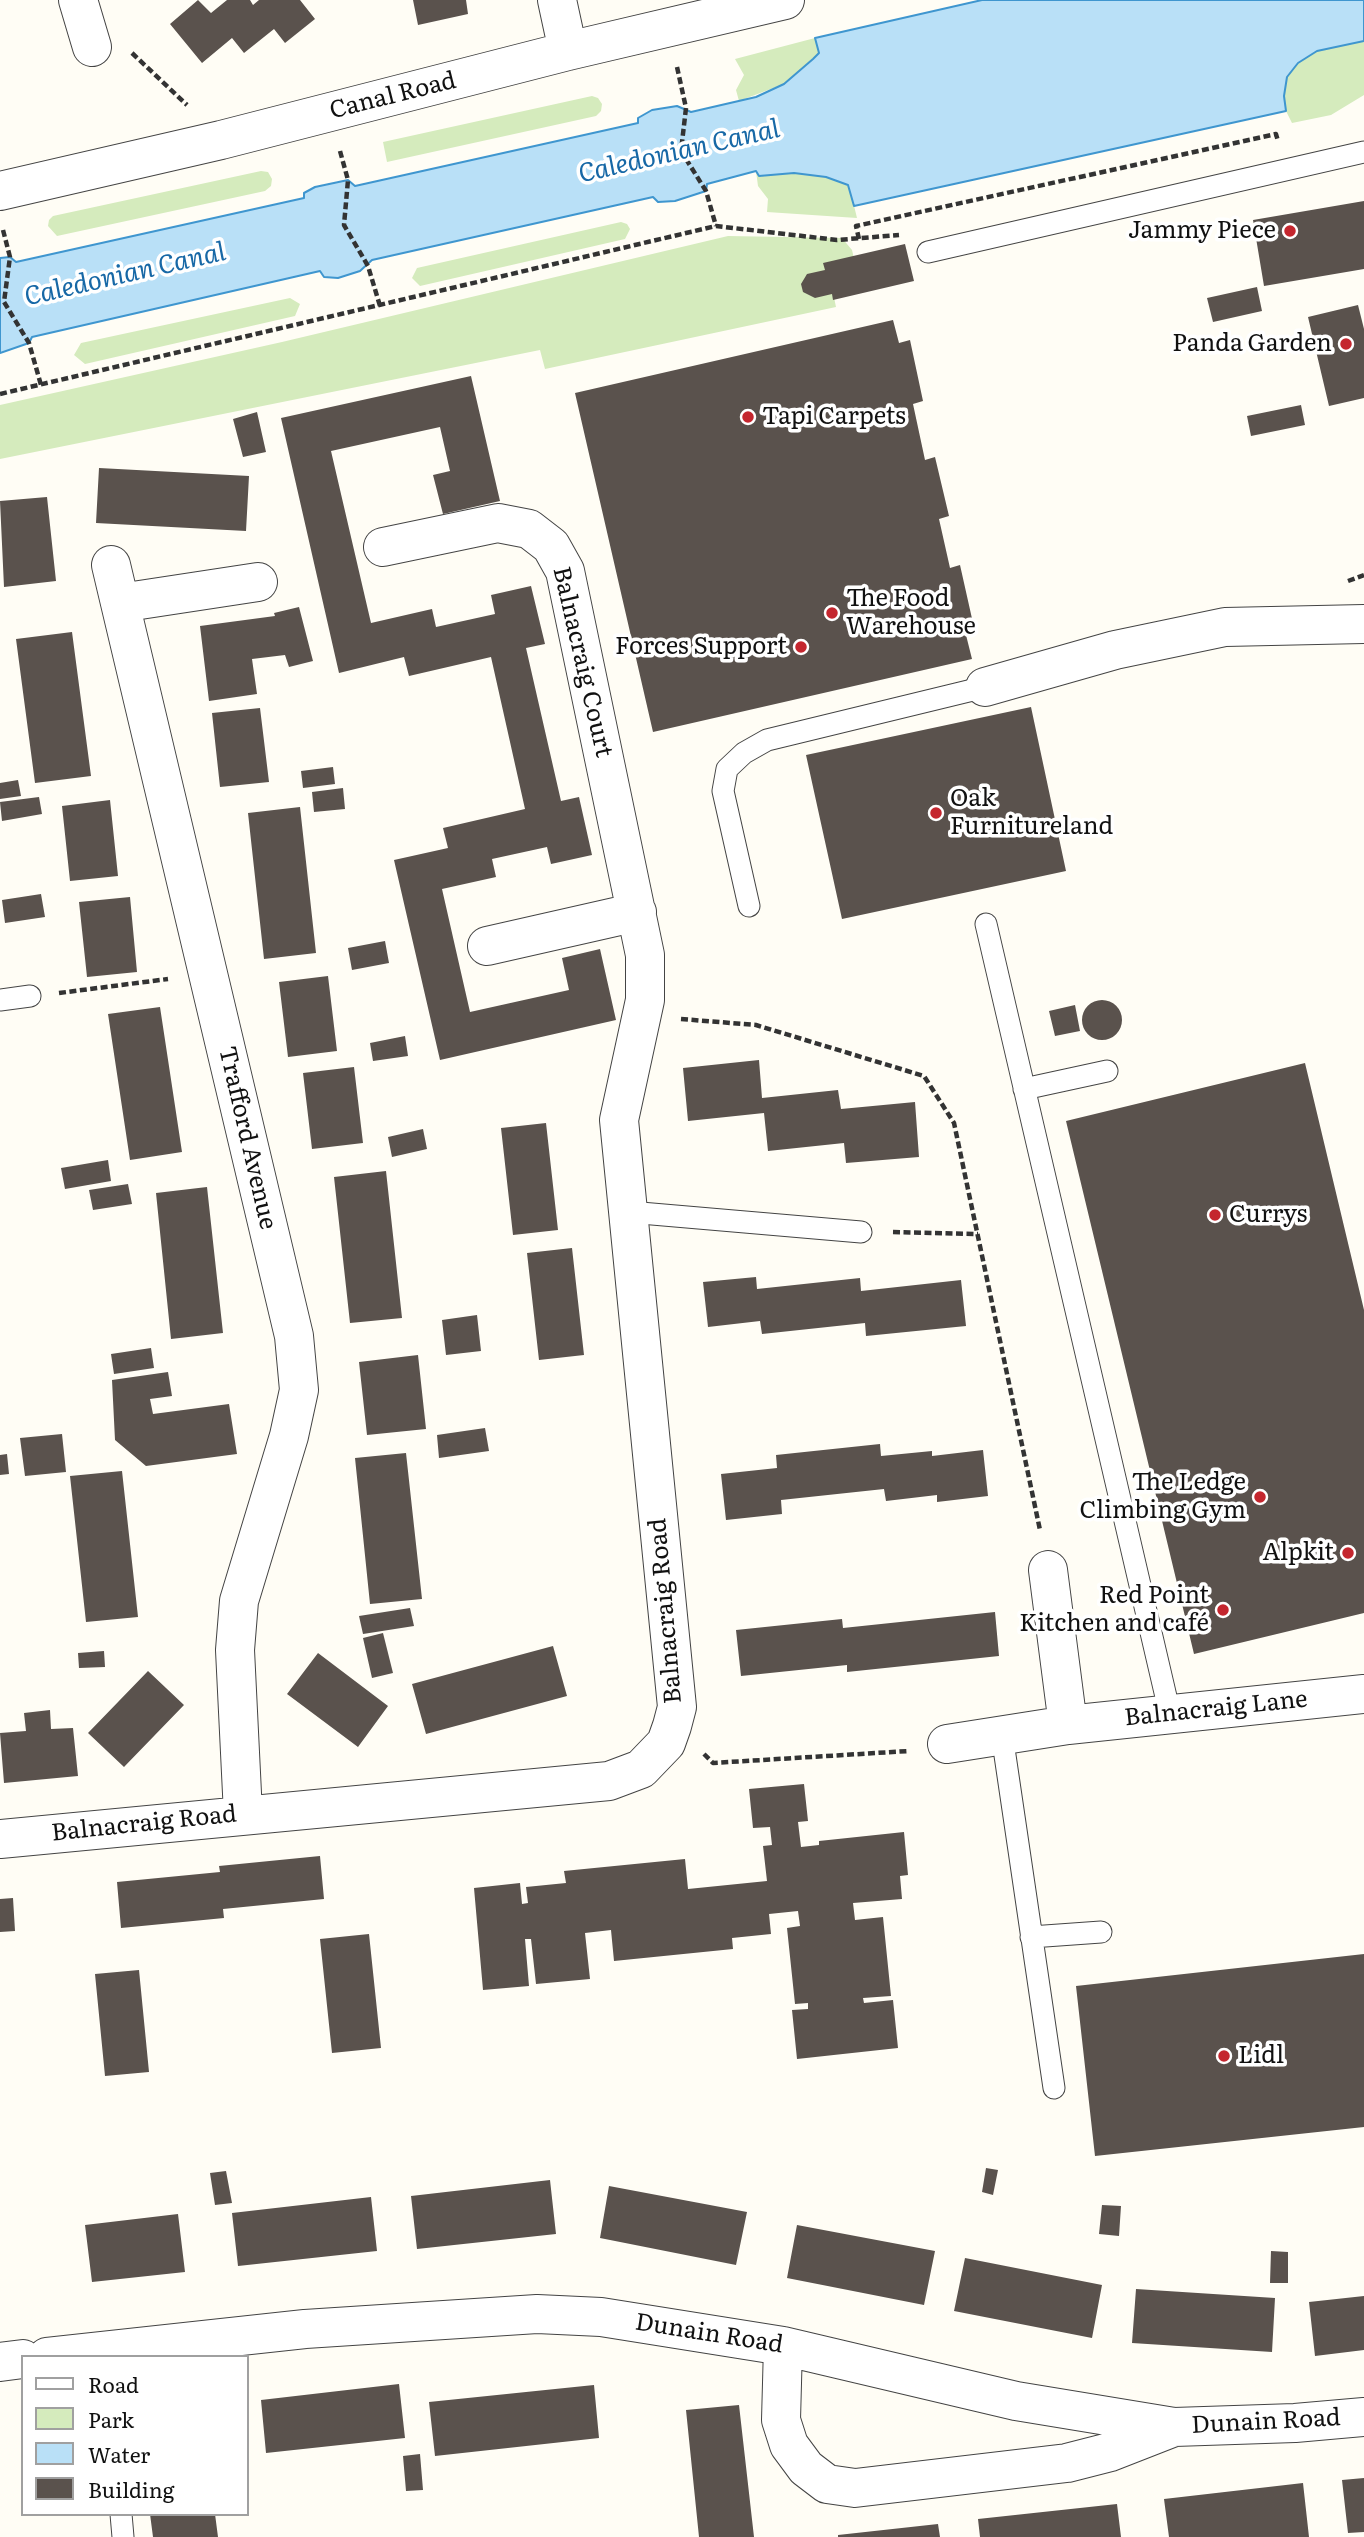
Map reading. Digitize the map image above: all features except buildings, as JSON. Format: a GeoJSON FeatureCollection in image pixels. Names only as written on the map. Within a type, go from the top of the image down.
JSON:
{"type":"FeatureCollection","features":[{"type":"Feature","properties":{"kind":"street"},"geometry":{"type":"LineString","coordinates":[[78,0],[93,47]]}},
{"type":"Feature","properties":{"kind":"street"},"geometry":{"type":"LineString","coordinates":[[557,0],[568,51]]}},
{"type":"Feature","properties":{"kind":"street","name":"Canal Road"},"geometry":{"type":"LineString","coordinates":[[0,191],[221,140],[568,51],[785,0]]}},
{"type":"Feature","properties":{"kind":"street","name":"Balnacraig Court"},"geometry":{"type":"LineString","coordinates":[[383,547],[498,523],[528,528],[551,546],[565,572],[645,955],[645,1000],[638,1033]]}},
{"type":"Feature","properties":{"kind":"street","name":"Trafford Avenue"},"geometry":{"type":"LineString","coordinates":[[111,565],[294,1336],[299,1390],[289,1436],[239,1601],[235,1650],[243,1814]]}},
{"type":"Feature","properties":{"kind":"street"},"geometry":{"type":"LineString","coordinates":[[120,603],[258,582]]}},
{"type":"Feature","properties":{"kind":"street"},"geometry":{"type":"LineString","coordinates":[[985,687],[1115,650],[1226,627],[1364,624]]}},
{"type":"Feature","properties":{"kind":"street"},"geometry":{"type":"LineString","coordinates":[[487,946],[637,912]]}},
{"type":"Feature","properties":{"kind":"street","name":"Balnacraig Road"},"geometry":{"type":"LineString","coordinates":[[0,1839],[609,1781],[641,1769],[666,1743],[677,1707],[619,1120],[638,1033]]}},
{"type":"Feature","properties":{"kind":"street"},"geometry":{"type":"LineString","coordinates":[[1048,1570],[1068,1725]]}},
{"type":"Feature","properties":{"kind":"street","name":"Balnacraig Lane"},"geometry":{"type":"LineString","coordinates":[[947,1744],[1068,1725],[1364,1694]]}},
{"type":"Feature","properties":{"kind":"street","name":"Dunain Road"},"geometry":{"type":"LineString","coordinates":[[65,2355],[305,2329],[537,2314],[600,2317],[783,2346],[1016,2401],[1174,2427],[1295,2423],[1364,2417]]}},
{"type":"Feature","properties":{"kind":"street"},"geometry":{"type":"LineString","coordinates":[[783,2346],[782,2420],[789,2445],[806,2468],[827,2484],[855,2488],[1067,2463],[1110,2452],[1174,2427]]}},
{"type":"Feature","properties":{"kind":"street"},"geometry":{"type":"LineString","coordinates":[[0,2362],[21,2359]]}},
{"type":"Feature","properties":{"kind":"lane"},"geometry":{"type":"LineString","coordinates":[[928,251],[1364,152]]}},
{"type":"Feature","properties":{"kind":"lane"},"geometry":{"type":"LineString","coordinates":[[749,906],[723,791],[727,769],[744,752],[767,740],[985,687]]}},
{"type":"Feature","properties":{"kind":"lane"},"geometry":{"type":"LineString","coordinates":[[986,924],[1170,1714]]}},
{"type":"Feature","properties":{"kind":"lane"},"geometry":{"type":"LineString","coordinates":[[0,1000],[30,996]]}},
{"type":"Feature","properties":{"kind":"lane"},"geometry":{"type":"LineString","coordinates":[[1024,1088],[1107,1071]]}},
{"type":"Feature","properties":{"kind":"lane"},"geometry":{"type":"LineString","coordinates":[[629,1212],[861,1232]]}},
{"type":"Feature","properties":{"kind":"lane"},"geometry":{"type":"LineString","coordinates":[[1002,1735],[1054,2088]]}},
{"type":"Feature","properties":{"kind":"lane"},"geometry":{"type":"LineString","coordinates":[[1031,1937],[1101,1932]]}},
{"type":"Feature","properties":{"kind":"lane"},"geometry":{"type":"LineString","coordinates":[[121,2516],[123,2537]]}},
{"type":"Feature","properties":{"kind":"path"},"geometry":{"type":"LineString","coordinates":[[677,66],[686,108],[681,151],[706,191],[716,226]]}},
{"type":"Feature","properties":{"kind":"path"},"geometry":{"type":"LineString","coordinates":[[150,70],[197,114]]}},
{"type":"Feature","properties":{"kind":"path"},"geometry":{"type":"LineString","coordinates":[[859,239],[856,226],[1276,134],[1285,171]]}},
{"type":"Feature","properties":{"kind":"path"},"geometry":{"type":"LineString","coordinates":[[338,143],[348,180],[344,225],[368,266],[380,306]]}},
{"type":"Feature","properties":{"kind":"path"},"geometry":{"type":"LineString","coordinates":[[0,219],[10,257],[4,302],[29,343],[41,385]]}},
{"type":"Feature","properties":{"kind":"path"},"geometry":{"type":"LineString","coordinates":[[0,394],[716,226],[837,240],[904,235],[928,251]]}},
{"type":"Feature","properties":{"kind":"path"},"geometry":{"type":"LineString","coordinates":[[30,996],[208,975]]}},
{"type":"Feature","properties":{"kind":"path"},"geometry":{"type":"LineString","coordinates":[[638,1033],[756,1026],[924,1076],[954,1123],[1048,1570]]}},
{"type":"Feature","properties":{"kind":"path"},"geometry":{"type":"LineString","coordinates":[[861,1232],[978,1234]]}},
{"type":"Feature","properties":{"kind":"path"},"geometry":{"type":"LineString","coordinates":[[671,1726],[713,1763],[909,1751],[947,1744]]}},
{"type":"Feature","properties":{"kind":"green space"},"geometry":{"type":"Polygon","coordinates":[[[815,38],[819,53],[784,84],[739,101],[736,90],[744,75],[735,59],[815,38]]]}},
{"type":"Feature","properties":{"kind":"green space"},"geometry":{"type":"Polygon","coordinates":[[[1364,41],[1364,95],[1331,115],[1292,123],[1286,111],[1284,96],[1287,77],[1298,63],[1317,51],[1364,41]]]}},
{"type":"Feature","properties":{"kind":"green space"},"geometry":{"type":"Polygon","coordinates":[[[592,96],[598,98],[602,104],[601,111],[596,116],[387,162],[383,142],[592,96]]]}},
{"type":"Feature","properties":{"kind":"green space"},"geometry":{"type":"Polygon","coordinates":[[[261,171],[268,172],[272,179],[271,186],[265,191],[57,236],[48,226],[53,216],[261,171]]]}},
{"type":"Feature","properties":{"kind":"green space"},"geometry":{"type":"Polygon","coordinates":[[[756,171],[760,176],[794,173],[826,177],[849,185],[857,218],[767,212],[768,199],[758,186],[756,171]]]}},
{"type":"Feature","properties":{"kind":"green space"},"geometry":{"type":"Polygon","coordinates":[[[621,222],[627,224],[630,229],[625,239],[420,286],[412,278],[417,268],[621,222]]]}},
{"type":"Feature","properties":{"kind":"green space"},"geometry":{"type":"Polygon","coordinates":[[[728,236],[842,238],[852,250],[856,267],[829,273],[836,307],[545,369],[540,350],[0,459],[0,405],[282,342],[728,236]]]}},
{"type":"Feature","properties":{"kind":"green space"},"geometry":{"type":"Polygon","coordinates":[[[290,298],[300,304],[295,316],[85,364],[74,355],[81,343],[290,298]]]}},
{"type":"Feature","properties":{"kind":"water","name":"Caledonian Canal"},"geometry":{"type":"Polygon","coordinates":[[[982,0],[1364,0],[1364,41],[1317,51],[1298,63],[1287,77],[1284,96],[1286,111],[854,206],[848,185],[826,177],[794,173],[759,176],[756,171],[707,184],[706,191],[675,201],[658,202],[653,197],[372,260],[360,271],[338,278],[324,277],[320,271],[32,337],[29,343],[0,353],[0,258],[10,257],[16,262],[304,198],[304,193],[315,187],[348,180],[355,186],[638,123],[638,118],[652,110],[677,106],[691,112],[756,97],[784,84],[819,53],[815,38],[982,0]]]}},
{"type":"Feature","properties":{"kind":"place","name":"Jammy Piece"},"geometry":{"type":"Point","coordinates":[1290,231]}},
{"type":"Feature","properties":{"kind":"place","name":"Panda Garden"},"geometry":{"type":"Point","coordinates":[1346,344]}},
{"type":"Feature","properties":{"kind":"place","name":"Tapi Carpets"},"geometry":{"type":"Point","coordinates":[748,417]}},
{"type":"Feature","properties":{"kind":"place","name":"The Food Warehouse"},"geometry":{"type":"Point","coordinates":[832,613]}},
{"type":"Feature","properties":{"kind":"place","name":"Forces Support"},"geometry":{"type":"Point","coordinates":[801,647]}},
{"type":"Feature","properties":{"kind":"place","name":"Oak Furnitureland"},"geometry":{"type":"Point","coordinates":[936,813]}},
{"type":"Feature","properties":{"kind":"place","name":"Currys"},"geometry":{"type":"Point","coordinates":[1215,1215]}},
{"type":"Feature","properties":{"kind":"place","name":"The Ledge Climbing Gym"},"geometry":{"type":"Point","coordinates":[1260,1497]}},
{"type":"Feature","properties":{"kind":"place","name":"Alpkit"},"geometry":{"type":"Point","coordinates":[1348,1553]}},
{"type":"Feature","properties":{"kind":"place","name":"Red Point Kitchen and café"},"geometry":{"type":"Point","coordinates":[1223,1610]}},
{"type":"Feature","properties":{"kind":"place","name":"Lidl"},"geometry":{"type":"Point","coordinates":[1224,2056]}}]}
